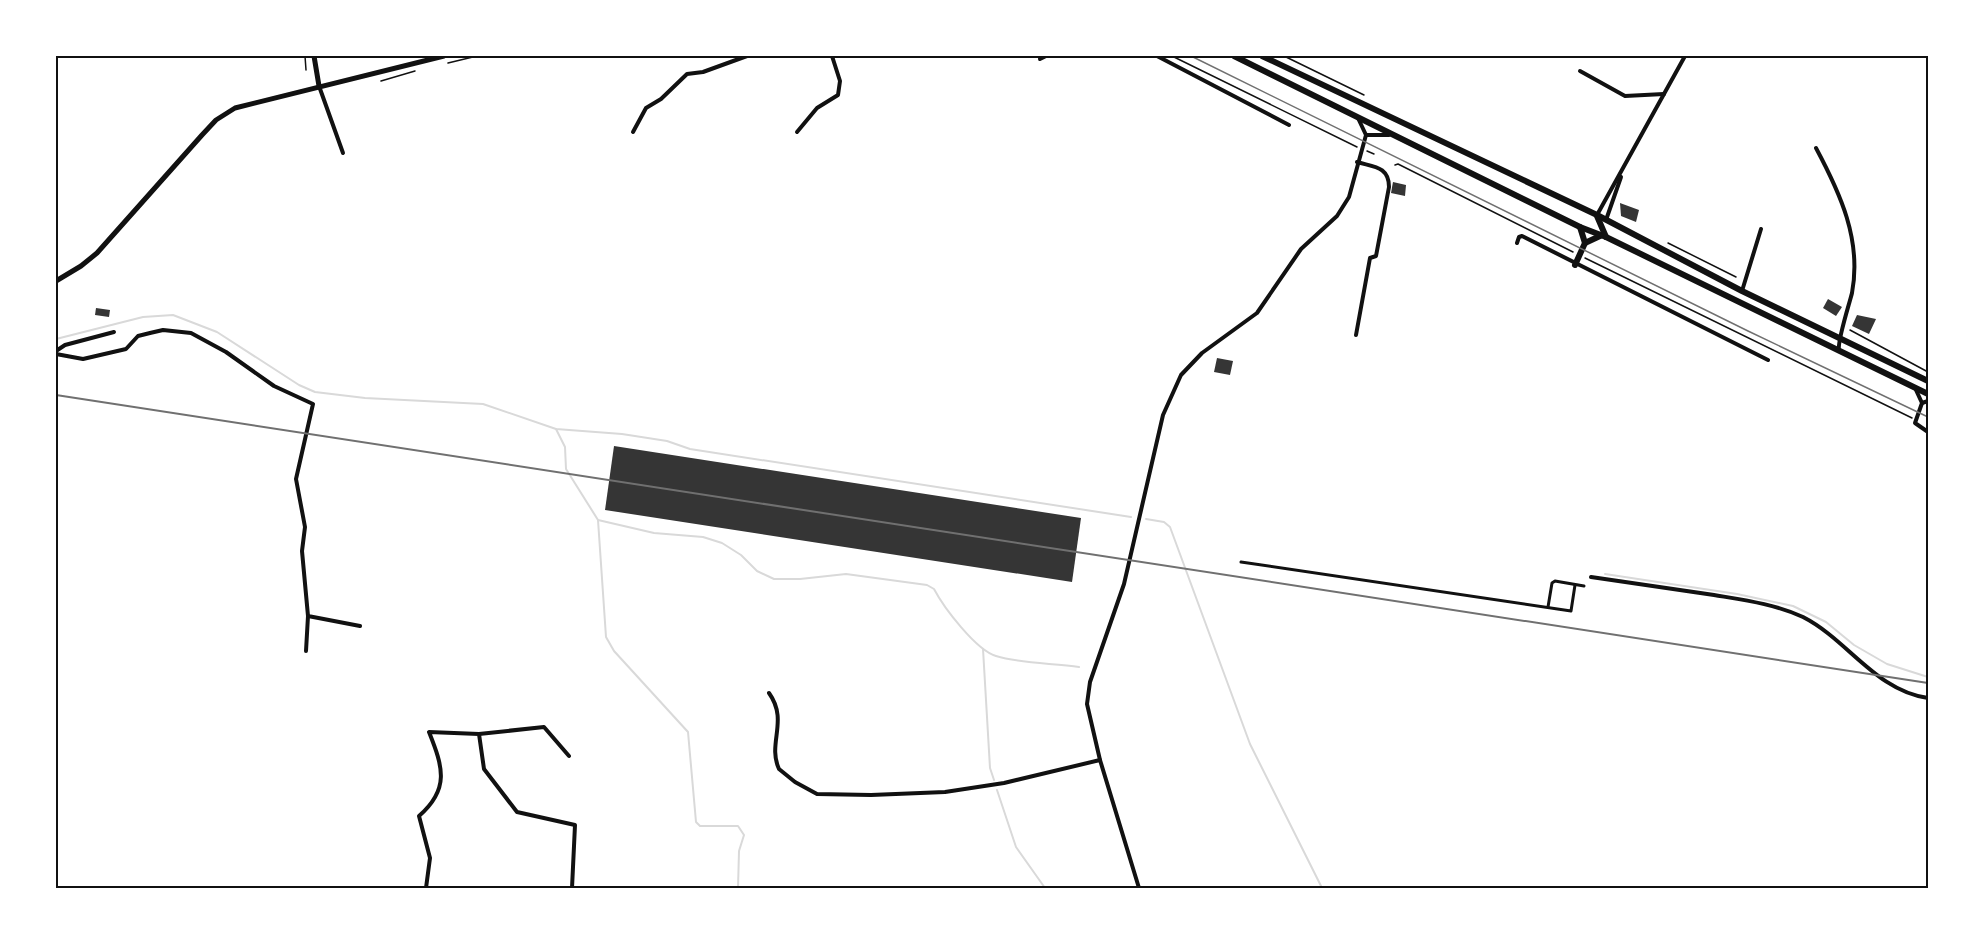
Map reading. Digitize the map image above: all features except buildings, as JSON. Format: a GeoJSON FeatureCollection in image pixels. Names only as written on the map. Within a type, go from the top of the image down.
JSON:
{"type":"FeatureCollection","features":[{"type":"Feature","properties":{"kind":"main road"},"geometry":{"type":"LineString","coordinates":[[1234,56],[1580,227],[1916,390],[1929,394]]}},
{"type":"Feature","properties":{"kind":"main road"},"geometry":{"type":"LineString","coordinates":[[1262,56],[1597,215],[1742,291],[1929,381]]}},
{"type":"Feature","properties":{"kind":"main road"},"geometry":{"type":"LineString","coordinates":[[1597,215],[1600,235]]}},
{"type":"Feature","properties":{"kind":"main road"},"geometry":{"type":"LineString","coordinates":[[1580,227],[1585,243]]}},
{"type":"Feature","properties":{"kind":"main road"},"geometry":{"type":"LineString","coordinates":[[1575,265],[1585,243],[1600,235]]}},
{"type":"Feature","properties":{"kind":"street"},"geometry":{"type":"LineString","coordinates":[[314,56],[319,86],[343,153]]}},
{"type":"Feature","properties":{"kind":"street"},"geometry":{"type":"LineString","coordinates":[[56,281],[97,253],[202,135],[222,116],[243,105],[444,56]]}},
{"type":"Feature","properties":{"kind":"street"},"geometry":{"type":"LineString","coordinates":[[633,132],[646,108],[661,99],[687,74],[703,72],[747,56]]}},
{"type":"Feature","properties":{"kind":"street"},"geometry":{"type":"LineString","coordinates":[[797,132],[817,108],[837,95],[840,81],[832,56]]}},
{"type":"Feature","properties":{"kind":"street"},"geometry":{"type":"LineString","coordinates":[[1040,59],[1046,56]]}},
{"type":"Feature","properties":{"kind":"street"},"geometry":{"type":"LineString","coordinates":[[1157,56],[1289,125]]}},
{"type":"Feature","properties":{"kind":"street"},"geometry":{"type":"LineString","coordinates":[[1597,215],[1685,56]]}},
{"type":"Feature","properties":{"kind":"street"},"geometry":{"type":"LineString","coordinates":[[1580,71],[1625,96],[1664,94]]}},
{"type":"Feature","properties":{"kind":"street"},"geometry":{"type":"LineString","coordinates":[[1139,888],[1100,760],[1088,704],[1090,682],[1124,584],[1163,415],[1181,375],[1202,353],[1263,307],[1301,249],[1337,216],[1349,197],[1366,135],[1357,116]]}},
{"type":"Feature","properties":{"kind":"street"},"geometry":{"type":"LineString","coordinates":[[1366,135],[1395,136]]}},
{"type":"Feature","properties":{"kind":"street"},"geometry":{"type":"LineString","coordinates":[[1816,148],[1833,181],[1851,228],[1854,247],[1855,276],[1839,351]]}},
{"type":"Feature","properties":{"kind":"street"},"geometry":{"type":"LineString","coordinates":[[1356,335],[1370,258],[1376,256],[1389,179],[1380,168],[1357,162]]}},
{"type":"Feature","properties":{"kind":"street"},"geometry":{"type":"LineString","coordinates":[[1606,220],[1622,173]]}},
{"type":"Feature","properties":{"kind":"street"},"geometry":{"type":"LineString","coordinates":[[1742,291],[1761,229]]}},
{"type":"Feature","properties":{"kind":"street"},"geometry":{"type":"LineString","coordinates":[[1517,243],[1519,237],[1522,236],[1575,265],[1768,360]]}},
{"type":"Feature","properties":{"kind":"street"},"geometry":{"type":"LineString","coordinates":[[56,352],[76,360],[126,349],[138,336],[150,333],[163,330],[191,333],[226,352],[274,386],[313,404],[296,478],[305,527],[302,551],[308,616],[306,651]]}},
{"type":"Feature","properties":{"kind":"street"},"geometry":{"type":"LineString","coordinates":[[56,352],[65,345],[114,332]]}},
{"type":"Feature","properties":{"kind":"street"},"geometry":{"type":"LineString","coordinates":[[1916,390],[1922,403],[1915,423],[1929,432]]}},
{"type":"Feature","properties":{"kind":"street"},"geometry":{"type":"LineString","coordinates":[[1922,403],[1929,401]]}},
{"type":"Feature","properties":{"kind":"street"},"geometry":{"type":"LineString","coordinates":[[1241,562],[1571,611],[1575,585]]}},
{"type":"Feature","properties":{"kind":"street"},"geometry":{"type":"LineString","coordinates":[[1591,576],[1771,605],[1803,617],[1828,633],[1885,682],[1915,696],[1929,698]]}},
{"type":"Feature","properties":{"kind":"street"},"geometry":{"type":"LineString","coordinates":[[1548,607],[1552,583],[1555,581],[1584,586]]}},
{"type":"Feature","properties":{"kind":"street"},"geometry":{"type":"LineString","coordinates":[[308,616],[360,626]]}},
{"type":"Feature","properties":{"kind":"street"},"geometry":{"type":"LineString","coordinates":[[769,693],[776,703],[780,718],[776,742],[779,769],[795,782],[817,794],[945,792],[1004,783],[1100,760]]}},
{"type":"Feature","properties":{"kind":"street"},"geometry":{"type":"LineString","coordinates":[[426,888],[430,858],[419,816],[434,803],[441,786],[441,767],[429,732],[478,734],[544,727],[569,756]]}},
{"type":"Feature","properties":{"kind":"street"},"geometry":{"type":"LineString","coordinates":[[478,734],[484,769],[517,812],[575,825],[572,888]]}},
{"type":"Feature","properties":{"kind":"path"},"geometry":{"type":"LineString","coordinates":[[304,56],[306,70]]}},
{"type":"Feature","properties":{"kind":"path"},"geometry":{"type":"LineString","coordinates":[[1173,57],[1177,56],[1355,146]]}},
{"type":"Feature","properties":{"kind":"path"},"geometry":{"type":"LineString","coordinates":[[1284,56],[1373,100]]}},
{"type":"Feature","properties":{"kind":"path"},"geometry":{"type":"LineString","coordinates":[[1397,164],[1572,251]]}},
{"type":"Feature","properties":{"kind":"path"},"geometry":{"type":"LineString","coordinates":[[1662,240],[1736,277]]}},
{"type":"Feature","properties":{"kind":"path"},"geometry":{"type":"LineString","coordinates":[[1594,261],[1906,414]]}},
{"type":"Feature","properties":{"kind":"path"},"geometry":{"type":"LineString","coordinates":[[1848,329],[1929,372]]}},
{"type":"Feature","properties":{"kind":"waterway"},"geometry":{"type":"LineString","coordinates":[[56,339],[143,317],[173,315],[217,332],[299,385],[315,392],[365,398],[483,404],[556,429],[622,434],[667,441],[690,449],[1131,517]]}},
{"type":"Feature","properties":{"kind":"waterway"},"geometry":{"type":"LineString","coordinates":[[556,429],[565,447],[566,469],[598,520],[606,637],[614,651],[688,732],[696,822],[700,826],[738,826],[744,835],[739,851],[738,888]]}},
{"type":"Feature","properties":{"kind":"waterway"},"geometry":{"type":"LineString","coordinates":[[1146,519],[1164,522],[1170,527],[1250,744],[1322,888]]}},
{"type":"Feature","properties":{"kind":"waterway"},"geometry":{"type":"LineString","coordinates":[[598,520],[654,533],[703,537],[722,543],[741,555],[757,571],[774,579],[800,579],[846,574],[927,585],[934,589],[945,607],[970,637],[988,652],[1016,661],[1079,667]]}},
{"type":"Feature","properties":{"kind":"waterway"},"geometry":{"type":"LineString","coordinates":[[1605,574],[1737,594],[1793,606],[1826,622],[1854,645],[1887,664],[1928,677]]}},
{"type":"Feature","properties":{"kind":"waterway"},"geometry":{"type":"LineString","coordinates":[[983,649],[990,768],[994,780]]}},
{"type":"Feature","properties":{"kind":"waterway"},"geometry":{"type":"LineString","coordinates":[[997,790],[1016,847],[1045,888]]}},
{"type":"Feature","properties":{"kind":"tram line"},"geometry":{"type":"LineString","coordinates":[[1191,56],[1748,331],[1928,417]]}},
{"type":"Feature","properties":{"kind":"railway"},"geometry":{"type":"LineString","coordinates":[[56,395],[1928,683]]}}]}
